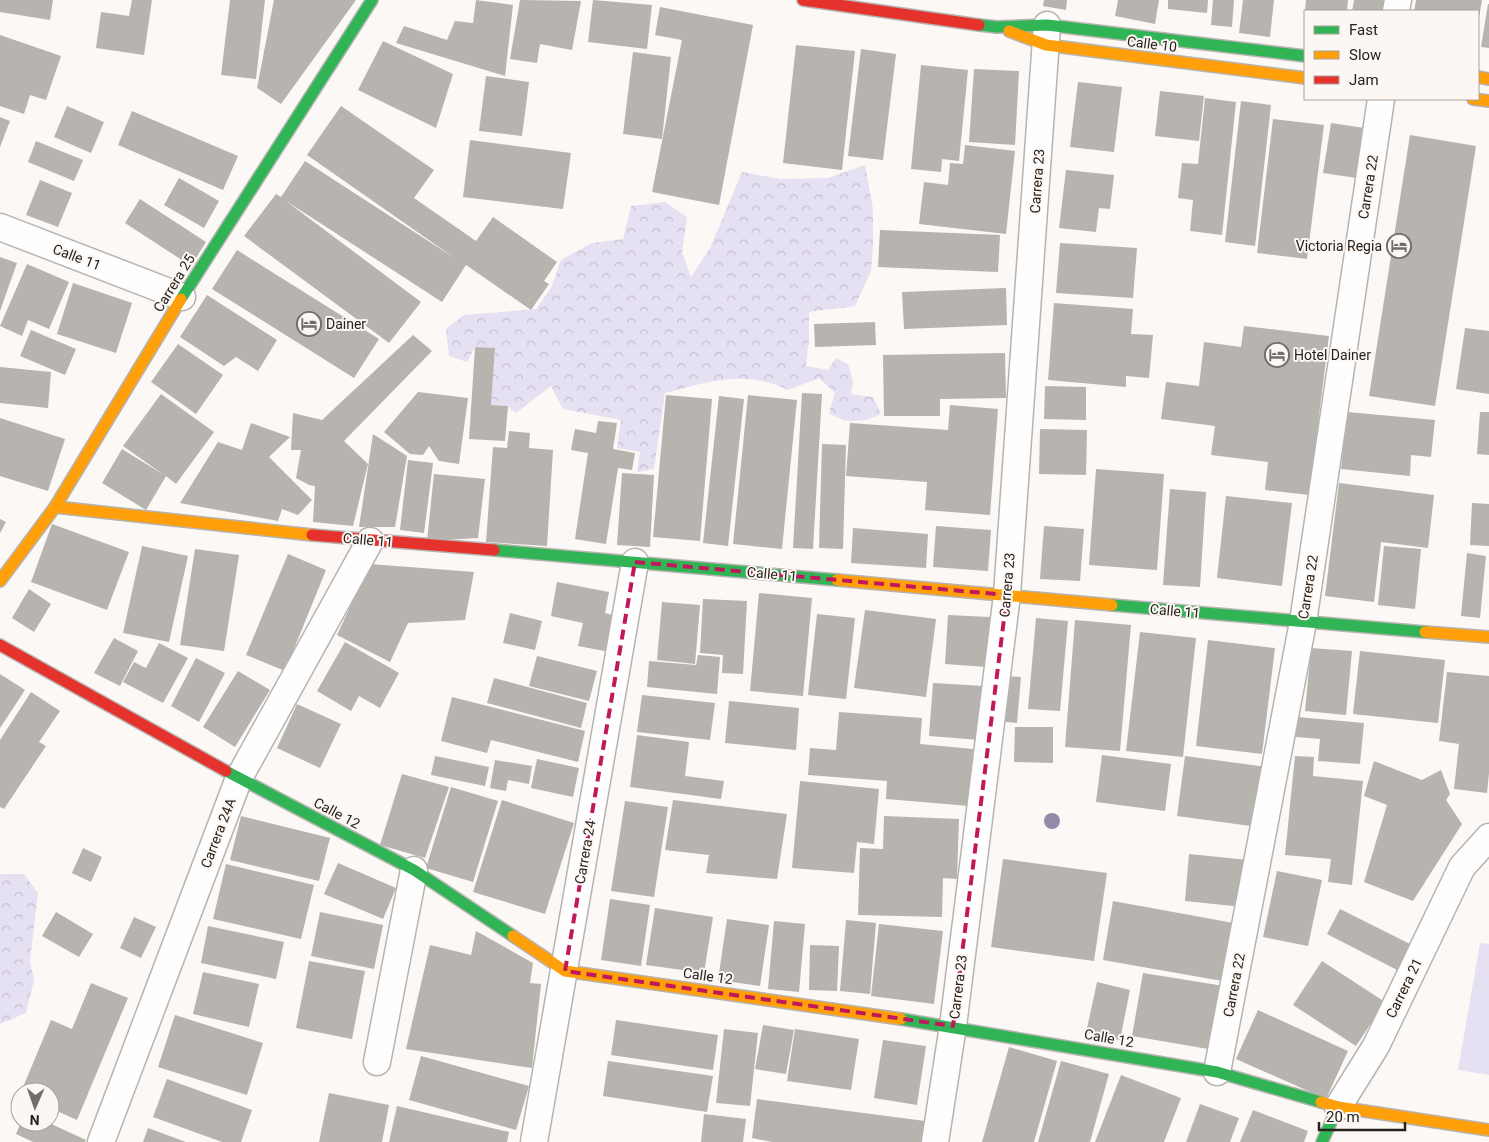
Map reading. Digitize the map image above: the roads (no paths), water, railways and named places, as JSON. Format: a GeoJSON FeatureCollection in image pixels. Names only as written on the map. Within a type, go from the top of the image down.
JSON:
{"type":"FeatureCollection","features":[{"type":"Feature","properties":{"kind":"street","name":"Carrera 25"},"geometry":{"type":"LineString","coordinates":[[0,581],[55,508],[182,297],[372,0]]}},
{"type":"Feature","properties":{"kind":"street","name":"Calle 10"},"geometry":{"type":"LineString","coordinates":[[804,0],[910,8],[997,27],[1304,78]]}},
{"type":"Feature","properties":{"kind":"street","name":"Calle 10"},"geometry":{"type":"LineString","coordinates":[[997,27],[1046,35],[1304,56]]}},
{"type":"Feature","properties":{"kind":"street","name":"Carrera 23"},"geometry":{"type":"LineString","coordinates":[[935,1142],[953,1026],[1007,595],[1046,35]]}},
{"type":"Feature","properties":{"kind":"street","name":"Carrera 22"},"geometry":{"type":"LineString","coordinates":[[1217,1072],[1303,622],[1381,100]]}},
{"type":"Feature","properties":{"kind":"street","name":"Calle 11"},"geometry":{"type":"LineString","coordinates":[[0,227],[182,297]]}},
{"type":"Feature","properties":{"kind":"street","name":"Calle 11"},"geometry":{"type":"LineString","coordinates":[[55,508],[370,541],[487,549],[1489,637]]}},
{"type":"Feature","properties":{"kind":"street","name":"Carrera 24A"},"geometry":{"type":"LineString","coordinates":[[101,1142],[239,778],[370,541]]}},
{"type":"Feature","properties":{"kind":"street","name":"Carrera 24"},"geometry":{"type":"LineString","coordinates":[[534,1142],[635,562]]}},
{"type":"Feature","properties":{"kind":"street","name":"Calle 12"},"geometry":{"type":"LineString","coordinates":[[0,645],[239,778],[414,870],[565,972],[953,1026],[1217,1072],[1338,1106],[1489,1130]]}},
{"type":"Feature","properties":{"kind":"street","name":"Carrera 21"},"geometry":{"type":"LineString","coordinates":[[1322,1142],[1338,1106],[1376,1046],[1462,867],[1489,838]]}},
{"type":"Feature","properties":{"kind":"street"},"geometry":{"type":"LineString","coordinates":[[377,1062],[414,870]]}},
{"type":"Feature","properties":{"kind":"place","name":"Victoria Regia"},"geometry":{"type":"Point","coordinates":[1399,246]}},
{"type":"Feature","properties":{"kind":"place","name":"Dainer"},"geometry":{"type":"Point","coordinates":[309,324]}},
{"type":"Feature","properties":{"kind":"place","name":"Hotel Dainer"},"geometry":{"type":"Point","coordinates":[1277,355]}}]}
